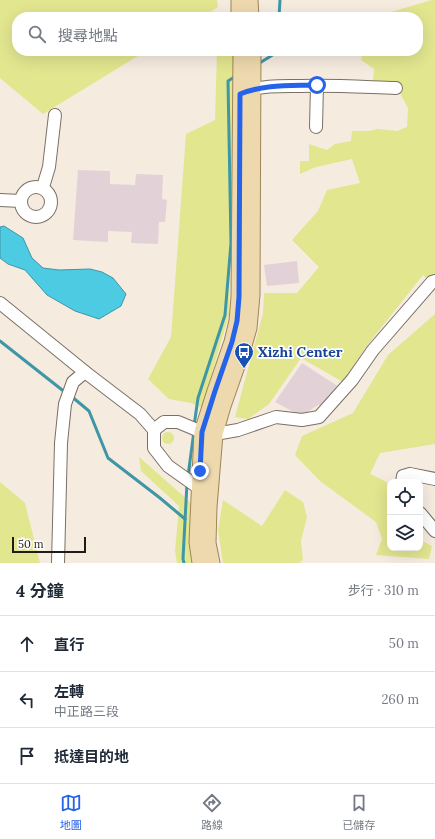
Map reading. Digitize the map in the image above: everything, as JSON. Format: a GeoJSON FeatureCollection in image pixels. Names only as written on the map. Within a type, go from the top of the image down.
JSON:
{"type":"FeatureCollection","features":[{"type":"Feature","properties":{"kind":"main road"},"geometry":{"type":"LineString","coordinates":[[243,12],[249,4]]}},
{"type":"Feature","properties":{"kind":"main road"},"geometry":{"type":"LineString","coordinates":[[200,563],[197,542],[205,490],[209,433],[215,391],[232,342],[237,321],[247,56]]}},
{"type":"Feature","properties":{"kind":"main road"},"geometry":{"type":"LineString","coordinates":[[205,490],[208,543],[212,563]]}},
{"type":"Feature","properties":{"kind":"street"},"geometry":{"type":"LineString","coordinates":[[246,92],[275,86],[317,85],[396,88]]}},
{"type":"Feature","properties":{"kind":"street"},"geometry":{"type":"LineString","coordinates":[[316,127],[317,85]]}},
{"type":"Feature","properties":{"kind":"street"},"geometry":{"type":"LineString","coordinates":[[43,187],[49,167],[56,115]]}},
{"type":"Feature","properties":{"kind":"street"},"geometry":{"type":"LineString","coordinates":[[36,186],[43,187],[48,191],[52,202],[47,213],[36,217],[30,216],[25,212],[20,201],[25,190],[36,186]]}},
{"type":"Feature","properties":{"kind":"street"},"geometry":{"type":"LineString","coordinates":[[0,200],[20,201]]}},
{"type":"Feature","properties":{"kind":"street"},"geometry":{"type":"LineString","coordinates":[[154,430],[164,422],[178,422],[209,433],[238,430],[276,417],[302,420],[319,417],[352,380],[373,350],[392,327],[432,282],[435,281]]}},
{"type":"Feature","properties":{"kind":"street"},"geometry":{"type":"LineString","coordinates":[[0,303],[85,372],[140,414],[154,430],[154,448],[168,466],[205,490]]}},
{"type":"Feature","properties":{"kind":"street"},"geometry":{"type":"LineString","coordinates":[[58,563],[61,443],[65,404],[73,382],[85,372]]}},
{"type":"Feature","properties":{"kind":"street"},"geometry":{"type":"LineString","coordinates":[[402,479],[403,476],[410,474],[435,479]]}},
{"type":"Feature","properties":{"kind":"street"},"geometry":{"type":"LineString","coordinates":[[422,515],[435,532]]}},
{"type":"Feature","properties":{"kind":"green space"},"geometry":{"type":"Polygon","coordinates":[[[0,0],[217,0],[218,7],[210,12],[12,12],[12,56],[138,56],[43,114],[0,78],[0,0]]]}},
{"type":"Feature","properties":{"kind":"green space"},"geometry":{"type":"Polygon","coordinates":[[[435,0],[435,287],[423,275],[365,348],[343,382],[301,358],[269,404],[248,419],[235,417],[263,313],[264,293],[297,293],[319,267],[292,240],[318,211],[327,190],[360,183],[352,159],[316,167],[300,174],[300,161],[309,161],[309,144],[327,150],[335,144],[351,141],[352,131],[369,131],[377,129],[397,131],[407,127],[408,108],[396,86],[373,81],[374,69],[361,60],[362,56],[423,56],[423,12],[391,12],[435,0]]]}},
{"type":"Feature","properties":{"kind":"green space"},"geometry":{"type":"Polygon","coordinates":[[[217,56],[235,56],[229,314],[202,408],[191,403],[169,399],[148,379],[171,337],[186,134],[215,120],[217,56]]]}},
{"type":"Feature","properties":{"kind":"green space"},"geometry":{"type":"Polygon","coordinates":[[[435,314],[435,444],[380,453],[370,474],[387,483],[387,551],[423,551],[423,542],[432,546],[429,559],[376,555],[382,539],[376,522],[320,481],[295,455],[302,436],[353,413],[388,355],[435,314]]]}},
{"type":"Feature","properties":{"kind":"green space"},"geometry":{"type":"Polygon","coordinates":[[[166,432],[170,432],[174,438],[170,444],[166,444],[162,440],[162,436],[166,432]]]}},
{"type":"Feature","properties":{"kind":"green space"},"geometry":{"type":"Polygon","coordinates":[[[139,457],[189,501],[193,511],[195,563],[177,563],[175,551],[179,506],[141,471],[139,457]]]}},
{"type":"Feature","properties":{"kind":"green space"},"geometry":{"type":"Polygon","coordinates":[[[0,482],[25,503],[40,563],[0,563],[0,482]]]}},
{"type":"Feature","properties":{"kind":"green space"},"geometry":{"type":"Polygon","coordinates":[[[285,490],[303,502],[307,517],[301,541],[303,560],[299,563],[223,563],[218,530],[223,500],[262,526],[285,490]]]}},
{"type":"Feature","properties":{"kind":"water"},"geometry":{"type":"Polygon","coordinates":[[[4,226],[23,238],[32,258],[43,268],[59,270],[90,269],[102,272],[113,278],[126,294],[121,306],[99,319],[75,311],[47,295],[25,270],[8,264],[0,258],[0,227],[4,226]]]}},
{"type":"Feature","properties":{"kind":"building"},"geometry":{"type":"Polygon","coordinates":[[[78,170],[110,171],[110,184],[135,185],[136,174],[163,175],[162,199],[167,200],[165,222],[159,222],[158,244],[131,243],[132,232],[108,231],[108,242],[73,240],[78,170]]]}},
{"type":"Feature","properties":{"kind":"building"},"geometry":{"type":"Polygon","coordinates":[[[297,261],[299,283],[267,286],[264,265],[297,261]]]}},
{"type":"Feature","properties":{"kind":"building"},"geometry":{"type":"Polygon","coordinates":[[[302,363],[339,387],[323,407],[318,405],[301,416],[275,402],[302,363]]]}},
{"type":"Feature","properties":{"kind":"waterway"},"geometry":{"type":"LineString","coordinates":[[279,12],[280,0]]}},
{"type":"Feature","properties":{"kind":"waterway"},"geometry":{"type":"LineString","coordinates":[[258,64],[271,56]]}},
{"type":"Feature","properties":{"kind":"waterway"},"geometry":{"type":"LineString","coordinates":[[194,426],[198,398],[225,315],[231,243],[228,81],[236,76]]}},
{"type":"Feature","properties":{"kind":"waterway"},"geometry":{"type":"LineString","coordinates":[[0,341],[66,393]]}},
{"type":"Feature","properties":{"kind":"waterway"},"geometry":{"type":"LineString","coordinates":[[71,396],[89,411],[108,458],[185,519]]}},
{"type":"Feature","properties":{"kind":"waterway"},"geometry":{"type":"LineString","coordinates":[[188,476],[194,431]]}},
{"type":"Feature","properties":{"kind":"waterway"},"geometry":{"type":"LineString","coordinates":[[184,563],[187,483]]}},
{"type":"Feature","properties":{"kind":"place","name":"Xizhi Center"},"geometry":{"type":"Point","coordinates":[244,369]}},
{"type":"Feature","properties":{"kind":"route"},"geometry":{"type":"LineString","coordinates":[[200,471],[202,432],[232,342],[237,321],[239,297],[240,94],[252,89],[275,86],[317,85]]}}]}
